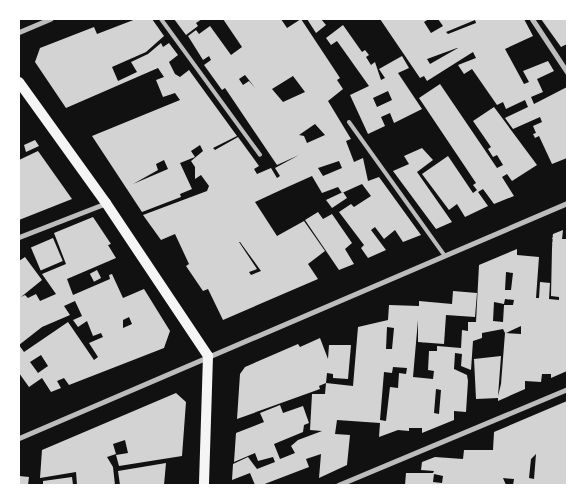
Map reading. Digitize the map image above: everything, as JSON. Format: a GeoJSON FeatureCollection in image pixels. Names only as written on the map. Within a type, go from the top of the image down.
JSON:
{"type":"FeatureCollection","features":[{"type":"Feature","properties":{"kind":"main road"},"geometry":{"type":"LineString","coordinates":[[19,82],[106,203],[208,356],[204,485]]}},
{"type":"Feature","properties":{"kind":"street"},"geometry":{"type":"LineString","coordinates":[[19,32],[50,19]]}},
{"type":"Feature","properties":{"kind":"street"},"geometry":{"type":"LineString","coordinates":[[532,19],[567,72]]}},
{"type":"Feature","properties":{"kind":"street"},"geometry":{"type":"LineString","coordinates":[[19,237],[106,203]]}},
{"type":"Feature","properties":{"kind":"street"},"geometry":{"type":"LineString","coordinates":[[19,438],[567,203]]}},
{"type":"Feature","properties":{"kind":"street"},"geometry":{"type":"LineString","coordinates":[[338,485],[567,389]]}},
{"type":"Feature","properties":{"kind":"lane"},"geometry":{"type":"LineString","coordinates":[[161,19],[260,155]]}},
{"type":"Feature","properties":{"kind":"lane"},"geometry":{"type":"LineString","coordinates":[[349,122],[445,256]]}},
{"type":"Feature","properties":{"kind":"building"},"geometry":{"type":"Polygon","coordinates":[[[136,19],[152,19],[164,36],[146,52],[112,67],[118,81],[137,72],[131,62],[148,54],[161,43],[163,47],[169,43],[178,55],[169,62],[175,74],[180,77],[189,70],[237,136],[213,148],[215,150],[238,137],[259,166],[254,169],[257,174],[271,168],[277,178],[280,176],[275,168],[299,155],[277,165],[225,88],[222,90],[204,65],[211,60],[209,56],[203,60],[188,36],[196,30],[199,34],[210,26],[231,55],[242,47],[223,19],[281,19],[287,28],[301,19],[340,78],[337,80],[343,89],[328,101],[351,139],[346,141],[354,162],[363,158],[368,181],[379,177],[421,235],[403,242],[395,230],[384,239],[375,227],[371,230],[386,250],[368,258],[361,248],[364,245],[339,212],[351,204],[354,207],[371,196],[362,184],[342,193],[338,187],[322,193],[312,176],[255,202],[277,236],[304,221],[325,251],[308,264],[318,279],[223,320],[208,289],[203,291],[186,266],[189,264],[175,234],[161,240],[143,215],[207,191],[209,186],[201,175],[195,179],[195,167],[191,161],[203,151],[200,145],[191,151],[195,157],[180,163],[192,189],[180,194],[181,197],[142,212],[92,136],[180,100],[175,93],[163,97],[156,80],[164,77],[158,68],[66,108],[35,62],[40,48],[94,27],[97,34],[136,19]],[[245,75],[239,79],[243,85],[249,81],[255,88],[245,75]],[[293,76],[272,89],[283,102],[305,92],[293,76]],[[315,124],[299,135],[304,136],[307,143],[325,135],[315,124]],[[164,160],[156,164],[158,170],[133,184],[168,169],[164,160]],[[339,161],[318,168],[323,176],[342,168],[339,161]],[[239,242],[257,269],[249,272],[251,275],[261,271],[239,242]]]}},
{"type":"Feature","properties":{"kind":"building"},"geometry":{"type":"Polygon","coordinates":[[[174,19],[202,19],[196,23],[198,26],[186,35],[174,19]]]}},
{"type":"Feature","properties":{"kind":"building"},"geometry":{"type":"Polygon","coordinates":[[[307,19],[321,19],[326,25],[316,33],[307,19]]]}},
{"type":"Feature","properties":{"kind":"building"},"geometry":{"type":"Polygon","coordinates":[[[380,19],[429,19],[424,22],[431,33],[443,26],[438,19],[524,19],[533,36],[505,49],[524,84],[529,82],[523,71],[548,61],[554,71],[537,79],[543,92],[531,97],[534,104],[567,87],[567,158],[552,164],[539,136],[535,138],[533,134],[536,133],[533,126],[542,122],[540,117],[513,129],[505,118],[528,107],[525,100],[506,109],[503,102],[497,105],[472,69],[464,74],[458,65],[476,58],[473,52],[427,81],[424,76],[420,78],[380,19]],[[475,20],[446,32],[448,34],[476,23],[475,20]],[[457,48],[427,59],[430,64],[457,48]]]}},
{"type":"Feature","properties":{"kind":"building"},"geometry":{"type":"Polygon","coordinates":[[[541,19],[567,19],[567,44],[561,47],[541,19]]]}},
{"type":"Feature","properties":{"kind":"building"},"geometry":{"type":"Polygon","coordinates":[[[343,25],[362,52],[365,50],[369,55],[366,57],[371,65],[375,62],[381,80],[385,78],[379,69],[402,56],[409,68],[398,73],[422,109],[394,123],[390,113],[381,117],[385,126],[368,134],[350,95],[369,86],[337,41],[331,45],[326,38],[343,25]],[[388,91],[373,98],[377,107],[392,100],[388,91]]]}},
{"type":"Feature","properties":{"kind":"building"},"geometry":{"type":"Polygon","coordinates":[[[440,84],[497,168],[503,165],[497,155],[493,157],[488,149],[491,147],[473,121],[494,107],[537,165],[512,181],[507,174],[502,177],[514,196],[494,204],[483,189],[478,192],[488,206],[465,217],[457,204],[449,210],[422,174],[448,156],[473,193],[477,190],[473,185],[476,183],[419,98],[440,84]]]}},
{"type":"Feature","properties":{"kind":"building"},"geometry":{"type":"Polygon","coordinates":[[[35,140],[39,146],[26,152],[24,145],[35,140]]]}},
{"type":"Feature","properties":{"kind":"building"},"geometry":{"type":"Polygon","coordinates":[[[422,148],[433,160],[417,172],[452,222],[436,229],[393,171],[409,164],[404,156],[422,148]]]}},
{"type":"Feature","properties":{"kind":"building"},"geometry":{"type":"Polygon","coordinates":[[[38,151],[72,199],[19,220],[19,160],[38,151]]]}},
{"type":"Feature","properties":{"kind":"building"},"geometry":{"type":"Polygon","coordinates":[[[343,192],[347,198],[332,208],[326,200],[343,192]]]}},
{"type":"Feature","properties":{"kind":"building"},"geometry":{"type":"Polygon","coordinates":[[[318,212],[323,219],[332,214],[352,243],[345,249],[354,264],[339,270],[305,220],[318,212]]]}},
{"type":"Feature","properties":{"kind":"building"},"geometry":{"type":"Polygon","coordinates":[[[93,217],[111,244],[108,245],[116,258],[67,279],[73,295],[110,279],[109,275],[112,274],[123,298],[144,289],[170,331],[164,348],[69,385],[64,378],[57,381],[61,388],[51,392],[42,378],[29,387],[19,373],[19,345],[19,261],[25,257],[42,280],[21,297],[25,295],[28,298],[36,294],[40,301],[56,294],[42,274],[66,264],[54,233],[93,217]],[[75,301],[64,306],[70,315],[42,327],[19,345],[24,352],[68,322],[94,360],[98,357],[89,343],[103,337],[101,333],[93,336],[87,321],[78,327],[73,320],[82,316],[75,301]],[[129,317],[123,320],[123,328],[132,324],[129,317]],[[41,355],[30,362],[38,373],[48,366],[41,355]]]}},
{"type":"Feature","properties":{"kind":"building"},"geometry":{"type":"Polygon","coordinates":[[[563,230],[562,239],[567,239],[567,371],[551,378],[551,374],[542,374],[541,382],[525,381],[525,389],[498,401],[498,398],[476,399],[474,359],[501,356],[498,396],[501,384],[505,333],[503,329],[482,333],[482,338],[473,341],[471,370],[461,366],[462,354],[455,353],[454,369],[467,375],[468,381],[466,412],[454,411],[454,420],[422,433],[422,428],[409,428],[409,431],[398,430],[379,437],[380,423],[337,420],[335,434],[350,435],[347,465],[319,478],[321,454],[306,459],[309,467],[262,485],[255,485],[250,473],[232,480],[233,464],[248,457],[257,469],[275,462],[273,457],[258,461],[255,453],[234,462],[236,433],[264,422],[260,413],[280,405],[283,413],[303,406],[309,423],[304,425],[303,432],[274,444],[280,459],[295,453],[291,446],[298,440],[322,431],[310,430],[312,394],[325,394],[326,383],[353,386],[358,327],[388,320],[389,305],[419,306],[419,301],[452,304],[453,291],[477,293],[475,317],[446,315],[444,344],[418,342],[418,320],[413,377],[433,379],[434,371],[428,370],[429,351],[437,351],[437,346],[461,348],[462,330],[468,331],[468,322],[476,322],[479,265],[517,249],[517,255],[539,257],[536,298],[539,298],[540,282],[550,283],[549,299],[559,300],[559,297],[551,296],[553,234],[563,230]],[[506,272],[505,290],[511,290],[513,273],[506,272]],[[505,299],[504,304],[494,302],[493,321],[503,322],[504,305],[513,305],[514,300],[505,299]],[[521,326],[506,333],[521,334],[521,326]],[[387,327],[386,349],[392,349],[394,328],[387,327]],[[393,367],[392,373],[384,372],[380,420],[386,421],[390,387],[398,388],[399,373],[406,374],[407,368],[393,367]],[[436,389],[434,413],[439,414],[441,390],[436,389]]]}},
{"type":"Feature","properties":{"kind":"building"},"geometry":{"type":"Polygon","coordinates":[[[53,238],[63,261],[41,270],[31,247],[53,238]]]}},
{"type":"Feature","properties":{"kind":"building"},"geometry":{"type":"Polygon","coordinates":[[[97,270],[101,278],[94,282],[90,274],[97,270]]]}},
{"type":"Feature","properties":{"kind":"building"},"geometry":{"type":"Polygon","coordinates":[[[320,338],[328,359],[329,345],[351,345],[348,379],[333,378],[333,374],[327,373],[326,383],[319,386],[320,389],[237,419],[240,374],[245,367],[298,344],[300,347],[320,338]]]}},
{"type":"Feature","properties":{"kind":"building"},"geometry":{"type":"Polygon","coordinates":[[[176,393],[186,402],[182,456],[119,466],[116,455],[128,453],[125,440],[113,444],[116,454],[107,457],[113,467],[115,485],[77,485],[76,472],[40,478],[42,450],[176,393]]]}},
{"type":"Feature","properties":{"kind":"building"},"geometry":{"type":"Polygon","coordinates":[[[567,401],[567,485],[513,485],[514,479],[503,478],[506,485],[405,485],[406,473],[433,473],[434,471],[421,470],[422,462],[435,457],[463,459],[464,450],[493,450],[494,432],[567,401]],[[536,454],[531,459],[529,478],[534,479],[536,454]],[[434,474],[433,482],[442,483],[443,476],[434,474]]]}},
{"type":"Feature","properties":{"kind":"building"},"geometry":{"type":"Polygon","coordinates":[[[166,463],[164,485],[120,485],[118,471],[166,463]]]}},
{"type":"Feature","properties":{"kind":"building"},"geometry":{"type":"Polygon","coordinates":[[[19,476],[29,477],[28,485],[19,485],[19,476]]]}},
{"type":"Feature","properties":{"kind":"building"},"geometry":{"type":"Polygon","coordinates":[[[72,477],[73,485],[43,485],[43,481],[72,477]]]}}]}
